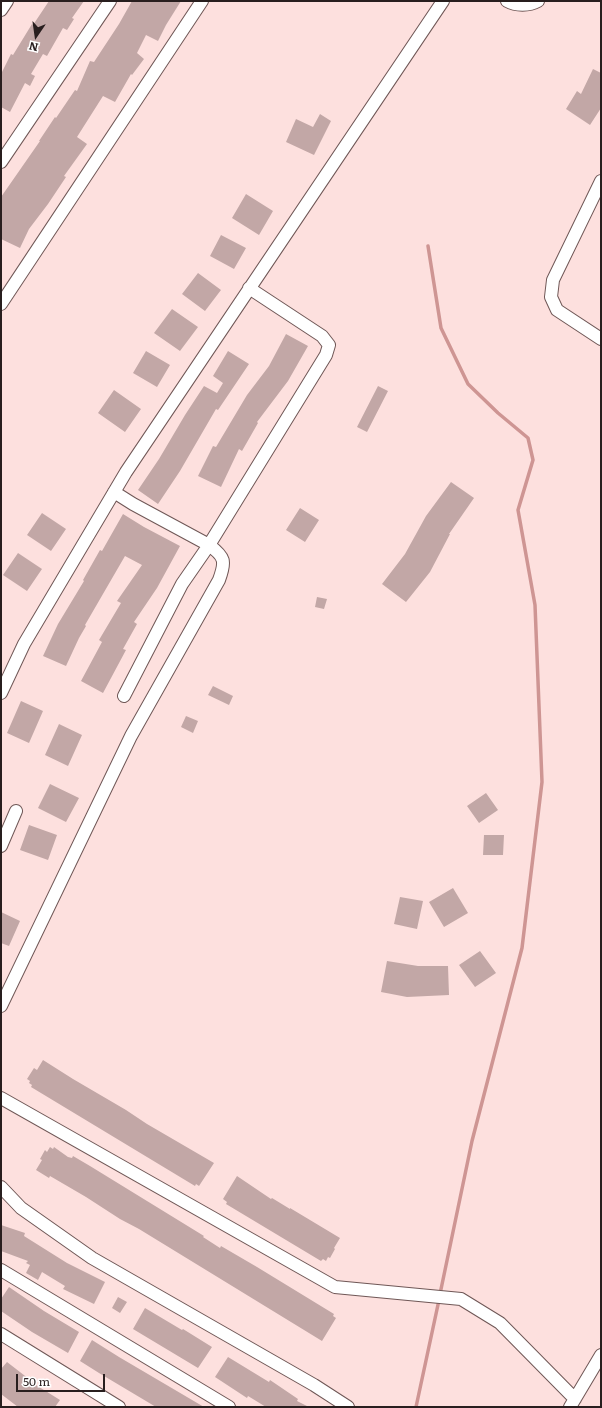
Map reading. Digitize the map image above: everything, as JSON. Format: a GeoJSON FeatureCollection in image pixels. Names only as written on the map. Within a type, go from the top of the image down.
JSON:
{"type":"FeatureCollection","features":[{"type":"Feature","properties":{"kind":"street"},"geometry":{"type":"LineString","coordinates":[[1,10],[7,1]]}},
{"type":"Feature","properties":{"kind":"street"},"geometry":{"type":"LineString","coordinates":[[1,162],[110,1]]}},
{"type":"Feature","properties":{"kind":"street"},"geometry":{"type":"LineString","coordinates":[[1,304],[202,1]]}},
{"type":"Feature","properties":{"kind":"street"},"geometry":{"type":"LineString","coordinates":[[1,692],[24,644],[126,472],[443,1]]}},
{"type":"Feature","properties":{"kind":"street"},"geometry":{"type":"LineString","coordinates":[[507,1],[515,5],[535,3],[538,1]]}},
{"type":"Feature","properties":{"kind":"street"},"geometry":{"type":"LineString","coordinates":[[601,181],[553,280],[551,297],[556,310],[601,339]]}},
{"type":"Feature","properties":{"kind":"street"},"geometry":{"type":"LineString","coordinates":[[124,696],[182,584],[209,545],[326,355],[329,345],[322,336],[249,288]]}},
{"type":"Feature","properties":{"kind":"street"},"geometry":{"type":"LineString","coordinates":[[1,1006],[131,736],[219,580],[224,567],[223,558],[209,545],[133,504],[114,492]]}},
{"type":"Feature","properties":{"kind":"street"},"geometry":{"type":"LineString","coordinates":[[1,846],[16,812]]}},
{"type":"Feature","properties":{"kind":"street"},"geometry":{"type":"LineString","coordinates":[[1,1098],[335,1287],[461,1299],[500,1323],[573,1403],[601,1354]]}},
{"type":"Feature","properties":{"kind":"street"},"geometry":{"type":"LineString","coordinates":[[1,1187],[21,1208],[92,1258],[301,1378],[348,1407]]}},
{"type":"Feature","properties":{"kind":"street"},"geometry":{"type":"LineString","coordinates":[[1,1270],[229,1407]]}},
{"type":"Feature","properties":{"kind":"street"},"geometry":{"type":"LineString","coordinates":[[1,1334],[119,1407]]}},
{"type":"Feature","properties":{"kind":"building"},"geometry":{"type":"Polygon","coordinates":[[[49,1],[84,1],[72,18],[74,19],[67,30],[63,28],[47,56],[43,54],[31,74],[35,76],[30,86],[25,83],[10,112],[1,107],[1,74],[11,54],[13,55],[32,24],[33,25],[49,1]]]}},
{"type":"Feature","properties":{"kind":"building"},"geometry":{"type":"Polygon","coordinates":[[[132,1],[181,1],[158,41],[146,35],[137,53],[144,59],[132,75],[131,74],[115,102],[103,96],[77,137],[87,144],[64,176],[66,177],[48,204],[29,229],[20,248],[1,239],[1,197],[55,117],[56,118],[75,90],[77,91],[90,61],[94,62],[132,1]]]}},
{"type":"Feature","properties":{"kind":"building"},"geometry":{"type":"Polygon","coordinates":[[[593,69],[601,73],[601,108],[590,125],[566,109],[577,91],[581,94],[593,69]]]}},
{"type":"Feature","properties":{"kind":"building"},"geometry":{"type":"Polygon","coordinates":[[[320,114],[331,121],[314,155],[286,142],[296,119],[313,127],[320,114]]]}},
{"type":"Feature","properties":{"kind":"building"},"geometry":{"type":"Polygon","coordinates":[[[246,194],[273,211],[259,235],[232,218],[246,194]]]}},
{"type":"Feature","properties":{"kind":"building"},"geometry":{"type":"Polygon","coordinates":[[[221,235],[246,248],[234,269],[210,256],[221,235]]]}},
{"type":"Feature","properties":{"kind":"building"},"geometry":{"type":"Polygon","coordinates":[[[198,273],[221,290],[205,311],[182,294],[198,273]]]}},
{"type":"Feature","properties":{"kind":"building"},"geometry":{"type":"Polygon","coordinates":[[[172,309],[198,327],[180,351],[154,333],[172,309]]]}},
{"type":"Feature","properties":{"kind":"building"},"geometry":{"type":"Polygon","coordinates":[[[286,334],[308,346],[288,381],[257,422],[258,423],[242,451],[239,449],[221,487],[198,476],[213,446],[216,447],[247,395],[269,366],[286,334]]]}},
{"type":"Feature","properties":{"kind":"building"},"geometry":{"type":"Polygon","coordinates":[[[146,351],[170,365],[157,387],[133,373],[146,351]]]}},
{"type":"Feature","properties":{"kind":"building"},"geometry":{"type":"Polygon","coordinates":[[[228,351],[249,364],[218,410],[216,409],[180,471],[158,504],[138,490],[204,386],[217,393],[223,383],[213,376],[228,351]]]}},
{"type":"Feature","properties":{"kind":"building"},"geometry":{"type":"Polygon","coordinates":[[[378,386],[388,391],[367,432],[357,427],[378,386]]]}},
{"type":"Feature","properties":{"kind":"building"},"geometry":{"type":"Polygon","coordinates":[[[114,390],[141,409],[125,432],[98,413],[114,390]]]}},
{"type":"Feature","properties":{"kind":"building"},"geometry":{"type":"Polygon","coordinates":[[[451,482],[474,498],[449,534],[430,572],[406,602],[382,584],[405,554],[426,516],[451,482]]]}},
{"type":"Feature","properties":{"kind":"building"},"geometry":{"type":"Polygon","coordinates":[[[300,508],[319,520],[305,542],[286,530],[300,508]]]}},
{"type":"Feature","properties":{"kind":"building"},"geometry":{"type":"Polygon","coordinates":[[[42,513],[66,529],[51,551],[27,535],[42,513]]]}},
{"type":"Feature","properties":{"kind":"building"},"geometry":{"type":"Polygon","coordinates":[[[123,514],[180,546],[157,588],[134,622],[137,624],[123,649],[126,650],[103,693],[81,681],[102,642],[99,640],[121,603],[117,601],[142,565],[125,556],[85,625],[86,626],[66,666],[43,656],[58,624],[84,581],[83,580],[100,550],[102,551],[123,514]]]}},
{"type":"Feature","properties":{"kind":"building"},"geometry":{"type":"Polygon","coordinates":[[[18,553],[42,569],[27,591],[3,575],[18,553]]]}},
{"type":"Feature","properties":{"kind":"building"},"geometry":{"type":"Polygon","coordinates":[[[317,597],[327,599],[324,609],[315,607],[317,597]]]}},
{"type":"Feature","properties":{"kind":"building"},"geometry":{"type":"Polygon","coordinates":[[[213,686],[233,696],[229,705],[208,695],[213,686]]]}},
{"type":"Feature","properties":{"kind":"building"},"geometry":{"type":"Polygon","coordinates":[[[21,701],[43,711],[29,743],[7,733],[21,701]]]}},
{"type":"Feature","properties":{"kind":"building"},"geometry":{"type":"Polygon","coordinates":[[[186,716],[198,721],[193,733],[181,727],[186,716]]]}},
{"type":"Feature","properties":{"kind":"building"},"geometry":{"type":"Polygon","coordinates":[[[59,724],[82,735],[68,766],[45,755],[59,724]]]}},
{"type":"Feature","properties":{"kind":"building"},"geometry":{"type":"Polygon","coordinates":[[[50,784],[79,798],[66,822],[38,808],[50,784]]]}},
{"type":"Feature","properties":{"kind":"building"},"geometry":{"type":"Polygon","coordinates":[[[486,793],[498,810],[479,823],[467,806],[486,793]]]}},
{"type":"Feature","properties":{"kind":"building"},"geometry":{"type":"Polygon","coordinates":[[[29,825],[57,835],[48,860],[20,850],[29,825]]]}},
{"type":"Feature","properties":{"kind":"building"},"geometry":{"type":"Polygon","coordinates":[[[484,835],[504,835],[503,855],[483,855],[484,835]]]}},
{"type":"Feature","properties":{"kind":"building"},"geometry":{"type":"Polygon","coordinates":[[[453,888],[468,913],[444,927],[429,902],[453,888]]]}},
{"type":"Feature","properties":{"kind":"building"},"geometry":{"type":"Polygon","coordinates":[[[400,897],[423,901],[417,929],[394,924],[400,897]]]}},
{"type":"Feature","properties":{"kind":"building"},"geometry":{"type":"Polygon","coordinates":[[[1,912],[20,921],[9,946],[1,943],[1,912]]]}},
{"type":"Feature","properties":{"kind":"building"},"geometry":{"type":"Polygon","coordinates":[[[480,951],[496,973],[475,987],[459,965],[480,951]]]}},
{"type":"Feature","properties":{"kind":"building"},"geometry":{"type":"Polygon","coordinates":[[[387,961],[418,966],[448,966],[449,995],[407,997],[381,992],[387,961]]]}},
{"type":"Feature","properties":{"kind":"building"},"geometry":{"type":"Polygon","coordinates":[[[43,1060],[214,1163],[199,1186],[196,1184],[195,1186],[31,1087],[32,1085],[29,1083],[30,1081],[27,1079],[34,1068],[37,1070],[43,1060]]]}},
{"type":"Feature","properties":{"kind":"building"},"geometry":{"type":"Polygon","coordinates":[[[50,1147],[53,1149],[54,1147],[68,1157],[72,1158],[73,1156],[204,1236],[203,1237],[220,1248],[221,1246],[334,1314],[333,1316],[336,1318],[322,1341],[86,1197],[50,1176],[49,1178],[36,1170],[42,1160],[40,1159],[45,1150],[47,1152],[50,1147]]]}},
{"type":"Feature","properties":{"kind":"building"},"geometry":{"type":"Polygon","coordinates":[[[237,1176],[271,1199],[272,1198],[290,1208],[340,1238],[330,1258],[328,1257],[326,1261],[323,1259],[321,1261],[226,1204],[227,1202],[223,1199],[237,1176]]]}},
{"type":"Feature","properties":{"kind":"building"},"geometry":{"type":"Polygon","coordinates":[[[1,1225],[25,1233],[24,1236],[67,1263],[105,1282],[94,1304],[63,1289],[65,1286],[42,1272],[38,1280],[26,1273],[30,1265],[26,1263],[28,1261],[1,1251],[1,1225]]]}},
{"type":"Feature","properties":{"kind":"building"},"geometry":{"type":"Polygon","coordinates":[[[9,1287],[44,1311],[79,1332],[68,1353],[32,1332],[1,1311],[1,1299],[9,1287]]]}},
{"type":"Feature","properties":{"kind":"building"},"geometry":{"type":"Polygon","coordinates":[[[118,1297],[127,1302],[120,1313],[112,1308],[118,1297]]]}},
{"type":"Feature","properties":{"kind":"building"},"geometry":{"type":"Polygon","coordinates":[[[145,1308],[212,1347],[198,1368],[133,1329],[145,1308]]]}},
{"type":"Feature","properties":{"kind":"building"},"geometry":{"type":"Polygon","coordinates":[[[92,1340],[204,1407],[156,1407],[99,1373],[80,1361],[92,1340]]]}},
{"type":"Feature","properties":{"kind":"building"},"geometry":{"type":"Polygon","coordinates":[[[228,1357],[269,1382],[270,1380],[298,1399],[297,1401],[309,1407],[266,1407],[248,1396],[247,1398],[215,1377],[228,1357]]]}},
{"type":"Feature","properties":{"kind":"building"},"geometry":{"type":"Polygon","coordinates":[[[7,1362],[29,1379],[28,1380],[60,1400],[55,1407],[18,1407],[1,1394],[1,1369],[7,1362]]]}},
{"type":"Feature","properties":{"kind":"waterway"},"geometry":{"type":"LineString","coordinates":[[428,246],[441,328],[468,384],[498,413],[528,438],[533,460],[518,510],[535,605],[542,782],[522,948],[472,1141],[440,1294]]}},
{"type":"Feature","properties":{"kind":"waterway"},"geometry":{"type":"LineString","coordinates":[[416,1407],[439,1300]]}}]}
